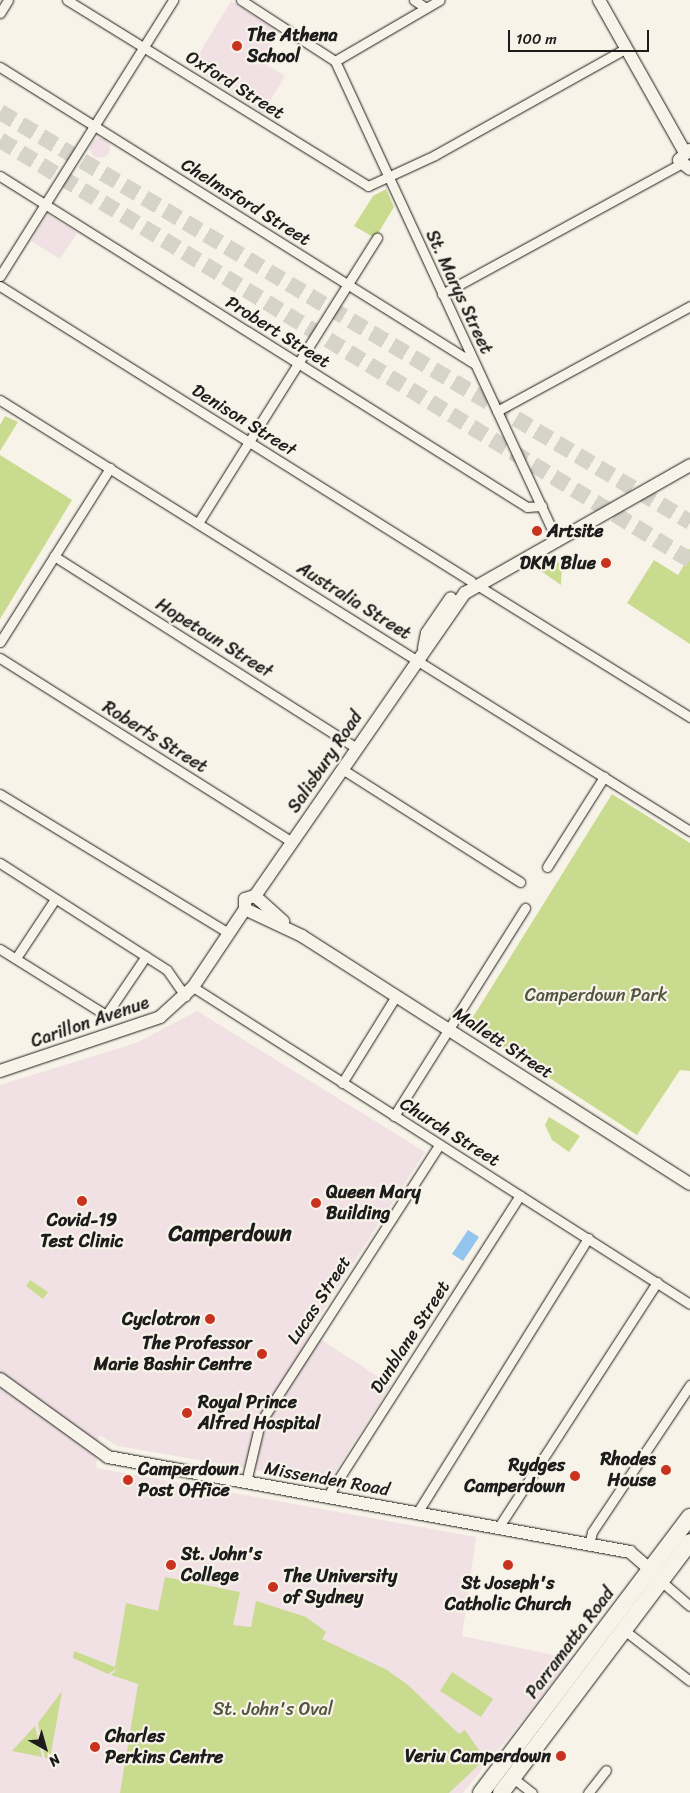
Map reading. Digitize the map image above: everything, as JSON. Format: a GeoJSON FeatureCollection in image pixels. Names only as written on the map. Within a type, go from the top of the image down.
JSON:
{"type":"FeatureCollection","features":[{"type":"Feature","properties":{"kind":"highway","name":"Parramatta Road"},"geometry":{"type":"LineString","coordinates":[[500,1793],[624,1630],[690,1517]]}},
{"type":"Feature","properties":{"kind":"highway","name":"Parramatta Road"},"geometry":{"type":"LineString","coordinates":[[481,1793],[656,1575],[690,1542]]}},
{"type":"Feature","properties":{"kind":"main road"},"geometry":{"type":"LineString","coordinates":[[599,0],[686,158]]}},
{"type":"Feature","properties":{"kind":"main road","name":"Salisbury Road"},"geometry":{"type":"LineString","coordinates":[[474,583],[690,465]]}},
{"type":"Feature","properties":{"kind":"main road","name":"Salisbury Road"},"geometry":{"type":"LineString","coordinates":[[248,910],[245,898],[257,898],[292,842],[416,659],[435,638],[455,603],[474,583],[556,536],[624,502]]}},
{"type":"Feature","properties":{"kind":"main road","name":"Mallett Street"},"geometry":{"type":"LineString","coordinates":[[257,898],[297,932],[690,1184]]}},
{"type":"Feature","properties":{"kind":"main road"},"geometry":{"type":"LineString","coordinates":[[189,992],[229,933],[248,910]]}},
{"type":"Feature","properties":{"kind":"main road","name":"Mallett Street"},"geometry":{"type":"LineString","coordinates":[[248,910],[297,932]]}},
{"type":"Feature","properties":{"kind":"main road","name":"Carillon Avenue"},"geometry":{"type":"LineString","coordinates":[[0,1071],[153,1020],[189,992]]}},
{"type":"Feature","properties":{"kind":"main road","name":"Missenden Road"},"geometry":{"type":"LineString","coordinates":[[0,1379],[103,1455],[630,1552],[656,1575]]}},
{"type":"Feature","properties":{"kind":"street"},"geometry":{"type":"LineString","coordinates":[[0,13],[8,0]]}},
{"type":"Feature","properties":{"kind":"street","name":"Oxford Street"},"geometry":{"type":"LineString","coordinates":[[67,0],[368,186],[388,177]]}},
{"type":"Feature","properties":{"kind":"street"},"geometry":{"type":"LineString","coordinates":[[0,276],[173,0]]}},
{"type":"Feature","properties":{"kind":"street"},"geometry":{"type":"LineString","coordinates":[[240,0],[335,61],[440,0]]}},
{"type":"Feature","properties":{"kind":"street"},"geometry":{"type":"LineString","coordinates":[[414,0],[426,8]]}},
{"type":"Feature","properties":{"kind":"street"},"geometry":{"type":"LineString","coordinates":[[388,177],[625,49]]}},
{"type":"Feature","properties":{"kind":"street","name":"St. Marys Street"},"geometry":{"type":"LineString","coordinates":[[335,61],[556,536]]}},
{"type":"Feature","properties":{"kind":"street","name":"Chelmsford Street"},"geometry":{"type":"LineString","coordinates":[[0,67],[475,364]]}},
{"type":"Feature","properties":{"kind":"street"},"geometry":{"type":"LineString","coordinates":[[442,294],[686,158]]}},
{"type":"Feature","properties":{"kind":"street","name":"Probert Street"},"geometry":{"type":"LineString","coordinates":[[0,176],[527,507],[542,506]]}},
{"type":"Feature","properties":{"kind":"street"},"geometry":{"type":"LineString","coordinates":[[198,523],[377,238]]}},
{"type":"Feature","properties":{"kind":"street","name":"Denison Street"},"geometry":{"type":"LineString","coordinates":[[0,286],[690,717]]}},
{"type":"Feature","properties":{"kind":"street"},"geometry":{"type":"LineString","coordinates":[[497,411],[690,306]]}},
{"type":"Feature","properties":{"kind":"street","name":"Australia Street"},"geometry":{"type":"LineString","coordinates":[[0,400],[690,831]]}},
{"type":"Feature","properties":{"kind":"street"},"geometry":{"type":"LineString","coordinates":[[0,642],[110,468]]}},
{"type":"Feature","properties":{"kind":"street","name":"Hopetoun Street"},"geometry":{"type":"LineString","coordinates":[[54,556],[356,748]]}},
{"type":"Feature","properties":{"kind":"street","name":"Roberts Street"},"geometry":{"type":"LineString","coordinates":[[0,658],[292,842]]}},
{"type":"Feature","properties":{"kind":"street"},"geometry":{"type":"LineString","coordinates":[[342,769],[520,882]]}},
{"type":"Feature","properties":{"kind":"street"},"geometry":{"type":"LineString","coordinates":[[547,867],[604,777]]}},
{"type":"Feature","properties":{"kind":"street"},"geometry":{"type":"LineString","coordinates":[[0,794],[229,933]]}},
{"type":"Feature","properties":{"kind":"street","name":"Church Street"},"geometry":{"type":"LineString","coordinates":[[0,863],[176,976],[189,992],[342,1083],[690,1304]]}},
{"type":"Feature","properties":{"kind":"street"},"geometry":{"type":"LineString","coordinates":[[16,958],[55,899]]}},
{"type":"Feature","properties":{"kind":"street"},"geometry":{"type":"LineString","coordinates":[[394,1116],[447,1029],[525,908]]}},
{"type":"Feature","properties":{"kind":"street"},"geometry":{"type":"LineString","coordinates":[[0,949],[106,1015],[146,956]]}},
{"type":"Feature","properties":{"kind":"street"},"geometry":{"type":"LineString","coordinates":[[342,1083],[396,996]]}},
{"type":"Feature","properties":{"kind":"street","name":"Lucas Street"},"geometry":{"type":"LineString","coordinates":[[246,1482],[260,1422],[439,1145]]}},
{"type":"Feature","properties":{"kind":"street","name":"Dunblane Street"},"geometry":{"type":"LineString","coordinates":[[327,1497],[520,1195]]}},
{"type":"Feature","properties":{"kind":"street"},"geometry":{"type":"LineString","coordinates":[[417,1513],[588,1238]]}},
{"type":"Feature","properties":{"kind":"street"},"geometry":{"type":"LineString","coordinates":[[498,1528],[657,1282]]}},
{"type":"Feature","properties":{"kind":"street"},"geometry":{"type":"LineString","coordinates":[[589,1545],[592,1532],[690,1385]]}},
{"type":"Feature","properties":{"kind":"street"},"geometry":{"type":"LineString","coordinates":[[656,1575],[690,1606]]}},
{"type":"Feature","properties":{"kind":"street"},"geometry":{"type":"LineString","coordinates":[[624,1630],[690,1681]]}},
{"type":"Feature","properties":{"kind":"street"},"geometry":{"type":"LineString","coordinates":[[588,1793],[606,1770]]}},
{"type":"Feature","properties":{"kind":"street"},"geometry":{"type":"LineString","coordinates":[[513,1778],[532,1793]]}},
{"type":"Feature","properties":{"kind":"shaded area","name":"The Athena School"},"geometry":{"type":"Polygon","coordinates":[[[231,1],[279,32],[261,61],[285,76],[263,113],[191,67],[231,1]]]}},
{"type":"Feature","properties":{"kind":"shaded area"},"geometry":{"type":"Polygon","coordinates":[[[100,138],[107,141],[110,148],[107,155],[100,158],[93,155],[90,148],[93,141],[100,138]]]}},
{"type":"Feature","properties":{"kind":"shaded area"},"geometry":{"type":"Polygon","coordinates":[[[47,214],[77,233],[60,259],[31,241],[47,214]]]}},
{"type":"Feature","properties":{"kind":"shaded area","name":"Royal Prince Alfred Hospital"},"geometry":{"type":"Polygon","coordinates":[[[197,1011],[425,1152],[309,1332],[391,1385],[330,1479],[327,1497],[324,1482],[118,1446],[99,1435],[96,1468],[476,1537],[462,1636],[572,1659],[463,1793],[0,1793],[0,1085],[136,1043],[197,1011]]]}},
{"type":"Feature","properties":{"kind":"green space"},"geometry":{"type":"Polygon","coordinates":[[[386,189],[394,207],[375,238],[354,226],[373,196],[386,189]]]}},
{"type":"Feature","properties":{"kind":"green space"},"geometry":{"type":"Polygon","coordinates":[[[5,416],[18,422],[0,451],[0,425],[5,416]]]}},
{"type":"Feature","properties":{"kind":"green space"},"geometry":{"type":"Polygon","coordinates":[[[0,455],[72,500],[0,619],[0,455]]]}},
{"type":"Feature","properties":{"kind":"green space"},"geometry":{"type":"Polygon","coordinates":[[[690,549],[690,644],[627,603],[654,560],[678,575],[684,565],[673,559],[690,549]]]}},
{"type":"Feature","properties":{"kind":"green space"},"geometry":{"type":"Polygon","coordinates":[[[554,557],[562,567],[561,585],[535,567],[554,557]]]}},
{"type":"Feature","properties":{"kind":"green space","name":"Camperdown Park"},"geometry":{"type":"Polygon","coordinates":[[[612,794],[690,843],[690,1071],[680,1070],[637,1135],[468,1025],[612,794]]]}},
{"type":"Feature","properties":{"kind":"green space"},"geometry":{"type":"Polygon","coordinates":[[[549,1117],[580,1136],[569,1152],[552,1140],[545,1125],[549,1117]]]}},
{"type":"Feature","properties":{"kind":"green space"},"geometry":{"type":"Polygon","coordinates":[[[30,1280],[48,1292],[43,1299],[26,1286],[30,1280]]]}},
{"type":"Feature","properties":{"kind":"green space","name":"St. John's Oval"},"geometry":{"type":"Polygon","coordinates":[[[165,1577],[240,1592],[233,1625],[251,1627],[256,1601],[306,1617],[326,1632],[322,1639],[387,1670],[408,1685],[459,1734],[465,1730],[485,1759],[449,1793],[120,1793],[138,1684],[111,1675],[118,1668],[108,1674],[73,1658],[74,1651],[115,1667],[126,1603],[158,1611],[165,1577]]]}},
{"type":"Feature","properties":{"kind":"green space"},"geometry":{"type":"Polygon","coordinates":[[[452,1672],[493,1699],[481,1717],[440,1691],[452,1672]]]}},
{"type":"Feature","properties":{"kind":"green space"},"geometry":{"type":"Polygon","coordinates":[[[62,1691],[50,1759],[45,1758],[38,1723],[62,1691]]]}},
{"type":"Feature","properties":{"kind":"green space"},"geometry":{"type":"Polygon","coordinates":[[[35,1726],[42,1757],[12,1751],[35,1726]]]}},
{"type":"Feature","properties":{"kind":"water"},"geometry":{"type":"Polygon","coordinates":[[[468,1230],[479,1237],[463,1261],[452,1254],[468,1230]]]}},
{"type":"Feature","properties":{"kind":"tunnel"},"geometry":{"type":"LineString","coordinates":[[0,112],[690,522]]}},
{"type":"Feature","properties":{"kind":"tunnel"},"geometry":{"type":"LineString","coordinates":[[0,140],[690,560]]}},
{"type":"Feature","properties":{"kind":"place","name":"The Athena School"},"geometry":{"type":"Point","coordinates":[237,46]}},
{"type":"Feature","properties":{"kind":"place","name":"Artsite"},"geometry":{"type":"Point","coordinates":[537,531]}},
{"type":"Feature","properties":{"kind":"place","name":"DKM Blue"},"geometry":{"type":"Point","coordinates":[606,563]}},
{"type":"Feature","properties":{"kind":"place","name":"Covid-19 Test Clinic"},"geometry":{"type":"Point","coordinates":[82,1201]}},
{"type":"Feature","properties":{"kind":"place","name":"Queen Mary Building"},"geometry":{"type":"Point","coordinates":[316,1203]}},
{"type":"Feature","properties":{"kind":"place","name":"Cyclotron"},"geometry":{"type":"Point","coordinates":[210,1319]}},
{"type":"Feature","properties":{"kind":"place","name":"The Professor Marie Bashir Centre"},"geometry":{"type":"Point","coordinates":[262,1354]}},
{"type":"Feature","properties":{"kind":"place","name":"Royal Prince Alfred Hospital"},"geometry":{"type":"Point","coordinates":[187,1413]}},
{"type":"Feature","properties":{"kind":"place","name":"Rhodes House"},"geometry":{"type":"Point","coordinates":[666,1470]}},
{"type":"Feature","properties":{"kind":"place","name":"Rydges Camperdown"},"geometry":{"type":"Point","coordinates":[575,1476]}},
{"type":"Feature","properties":{"kind":"place","name":"Camperdown Post Office"},"geometry":{"type":"Point","coordinates":[128,1480]}},
{"type":"Feature","properties":{"kind":"place","name":"St. John's College"},"geometry":{"type":"Point","coordinates":[171,1565]}},
{"type":"Feature","properties":{"kind":"place","name":"St Joseph's Catholic Church"},"geometry":{"type":"Point","coordinates":[508,1565]}},
{"type":"Feature","properties":{"kind":"place","name":"The University of Sydney"},"geometry":{"type":"Point","coordinates":[273,1587]}},
{"type":"Feature","properties":{"kind":"place","name":"Charles Perkins Centre"},"geometry":{"type":"Point","coordinates":[95,1747]}},
{"type":"Feature","properties":{"kind":"place","name":"Veriu Camperdown"},"geometry":{"type":"Point","coordinates":[561,1756]}},
{"type":"Feature","properties":{"kind":"district","name":"Camperdown"},"geometry":{"type":"Point","coordinates":[230,1234]}}]}
